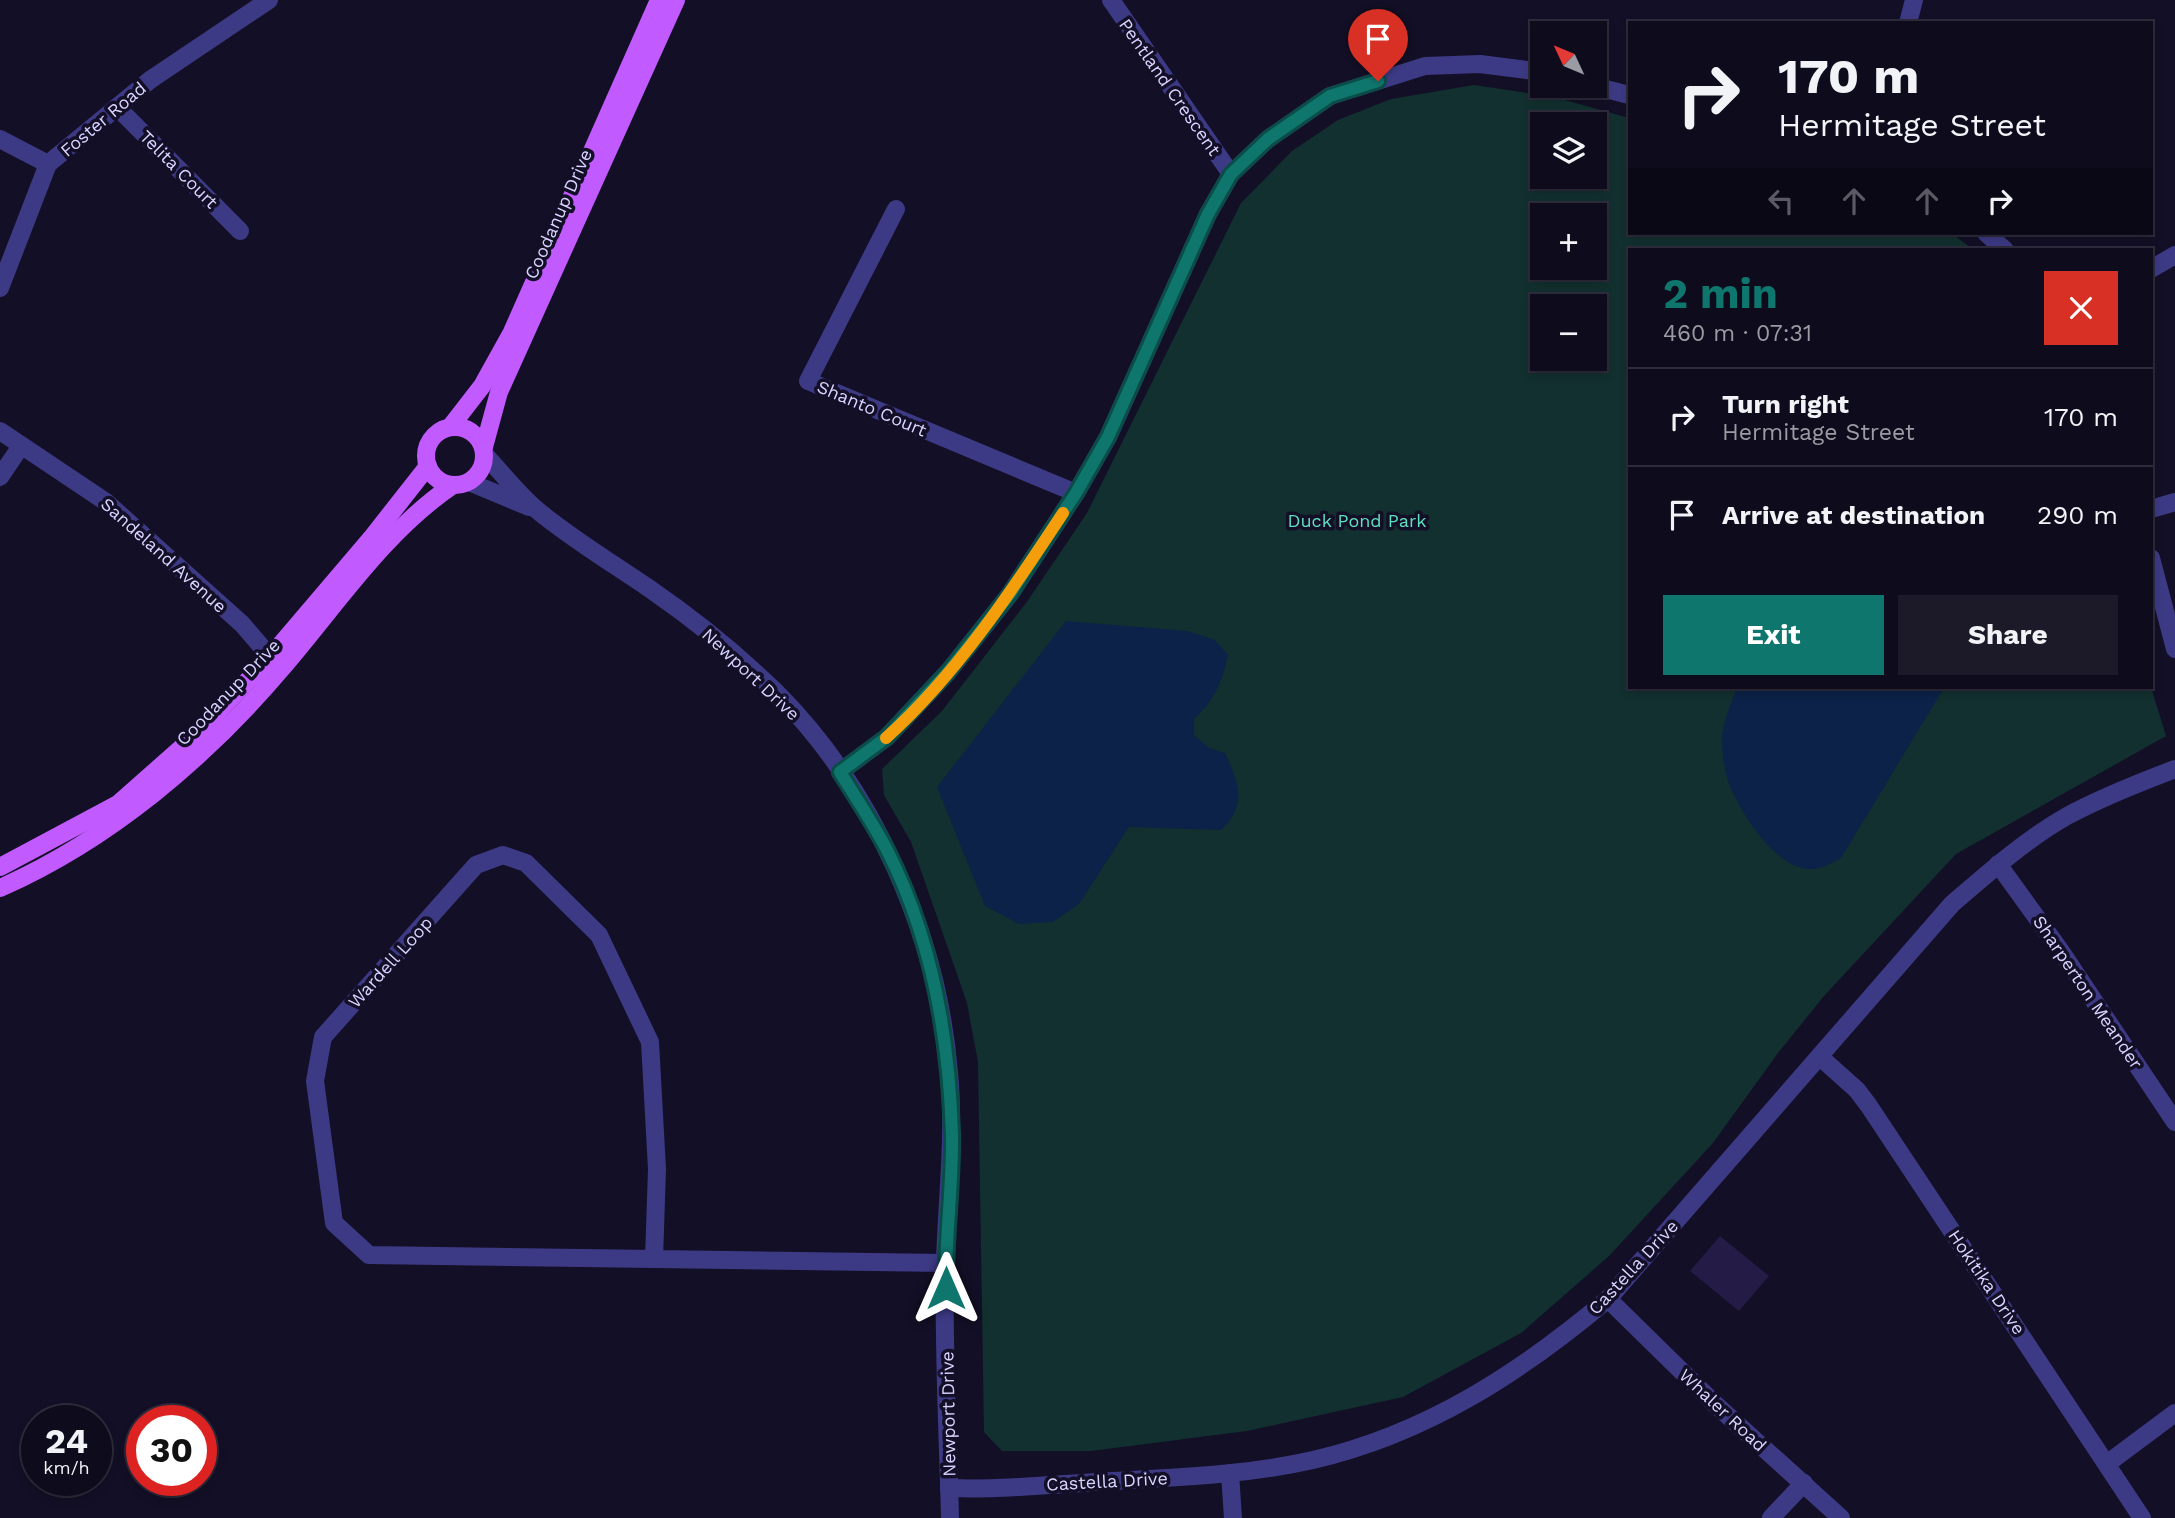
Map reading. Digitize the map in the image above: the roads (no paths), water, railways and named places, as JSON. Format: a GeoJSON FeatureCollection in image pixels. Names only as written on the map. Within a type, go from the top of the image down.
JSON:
{"type":"FeatureCollection","features":[{"type":"Feature","properties":{"kind":"main road","name":"Coodanup Drive"},"geometry":{"type":"LineString","coordinates":[[451,426],[482,386],[512,332],[659,0]]}},
{"type":"Feature","properties":{"kind":"main road","name":"Coodanup Drive"},"geometry":{"type":"LineString","coordinates":[[484,451],[499,392],[676,0]]}},
{"type":"Feature","properties":{"kind":"main road"},"geometry":{"type":"LineString","coordinates":[[451,426],[460,426],[475,433],[484,451],[481,471],[461,484],[438,480],[426,458],[430,441],[435,434],[451,426]]}},
{"type":"Feature","properties":{"kind":"main road","name":"Coodanup Drive"},"geometry":{"type":"LineString","coordinates":[[276,663],[428,466]]}},
{"type":"Feature","properties":{"kind":"main road","name":"Coodanup Drive"},"geometry":{"type":"LineString","coordinates":[[0,888],[56,860],[99,823],[196,758],[276,663],[397,530],[422,506],[461,484]]}},
{"type":"Feature","properties":{"kind":"main road","name":"Coodanup Drive"},"geometry":{"type":"LineString","coordinates":[[0,867],[99,823]]}},
{"type":"Feature","properties":{"kind":"street","name":"Foster Road"},"geometry":{"type":"LineString","coordinates":[[0,288],[48,164],[150,80],[269,0]]}},
{"type":"Feature","properties":{"kind":"street","name":"Pentland Crescent"},"geometry":{"type":"LineString","coordinates":[[1111,0],[1231,174]]}},
{"type":"Feature","properties":{"kind":"street"},"geometry":{"type":"LineString","coordinates":[[1909,21],[1914,0]]}},
{"type":"Feature","properties":{"kind":"street"},"geometry":{"type":"LineString","coordinates":[[840,772],[887,737],[948,672],[1010,594],[1076,493],[1108,437],[1208,214],[1231,174],[1268,139],[1330,96],[1425,66],[1480,64],[1530,70]]}},
{"type":"Feature","properties":{"kind":"street"},"geometry":{"type":"LineString","coordinates":[[1607,89],[1628,95]]}},
{"type":"Feature","properties":{"kind":"street","name":"Telita Court"},"geometry":{"type":"LineString","coordinates":[[117,107],[240,231]]}},
{"type":"Feature","properties":{"kind":"street"},"geometry":{"type":"LineString","coordinates":[[0,139],[48,164]]}},
{"type":"Feature","properties":{"kind":"street","name":"Shanto Court"},"geometry":{"type":"LineString","coordinates":[[896,209],[808,381],[1076,493]]}},
{"type":"Feature","properties":{"kind":"street"},"geometry":{"type":"LineString","coordinates":[[1988,235],[2003,248]]}},
{"type":"Feature","properties":{"kind":"street"},"geometry":{"type":"LineString","coordinates":[[2153,268],[2175,255]]}},
{"type":"Feature","properties":{"kind":"street","name":"Sandeland Avenue"},"geometry":{"type":"LineString","coordinates":[[0,431],[106,502],[242,624],[276,663]]}},
{"type":"Feature","properties":{"kind":"street"},"geometry":{"type":"LineString","coordinates":[[0,477],[21,446]]}},
{"type":"Feature","properties":{"kind":"street","name":"Newport Drive"},"geometry":{"type":"LineString","coordinates":[[484,451],[535,509],[653,591],[730,649],[799,717],[840,772],[898,874],[921,932],[941,1008],[949,1073],[952,1137],[945,1263],[950,1518]]}},
{"type":"Feature","properties":{"kind":"street","name":"Newport Drive"},"geometry":{"type":"LineString","coordinates":[[461,484],[535,509]]}},
{"type":"Feature","properties":{"kind":"street"},"geometry":{"type":"LineString","coordinates":[[2153,508],[2175,502]]}},
{"type":"Feature","properties":{"kind":"street"},"geometry":{"type":"LineString","coordinates":[[2153,566],[2175,649]]}},
{"type":"Feature","properties":{"kind":"street","name":"Castella Drive"},"geometry":{"type":"LineString","coordinates":[[949,1488],[1230,1473],[1314,1460],[1419,1424],[1476,1396],[1558,1341],[1608,1299],[1952,904],[1998,864],[2066,817],[2126,787],[2175,769]]}},
{"type":"Feature","properties":{"kind":"street","name":"Wardell Loop"},"geometry":{"type":"LineString","coordinates":[[654,1259],[657,1168],[650,1042],[599,935],[526,863],[503,855],[476,865],[323,1037],[315,1081],[334,1223],[369,1255],[654,1259],[945,1263]]}},
{"type":"Feature","properties":{"kind":"street","name":"Sharperton Meander"},"geometry":{"type":"LineString","coordinates":[[1998,864],[2060,950],[2175,1122]]}},
{"type":"Feature","properties":{"kind":"street","name":"Hokitika Drive"},"geometry":{"type":"LineString","coordinates":[[1820,1057],[1857,1090],[1869,1106],[2108,1464],[2141,1518]]}},
{"type":"Feature","properties":{"kind":"street","name":"Whaler Road"},"geometry":{"type":"LineString","coordinates":[[1608,1299],[1715,1404],[1841,1518]]}},
{"type":"Feature","properties":{"kind":"street"},"geometry":{"type":"LineString","coordinates":[[2108,1464],[2175,1413]]}},
{"type":"Feature","properties":{"kind":"street"},"geometry":{"type":"LineString","coordinates":[[1230,1473],[1233,1518]]}},
{"type":"Feature","properties":{"kind":"street"},"geometry":{"type":"LineString","coordinates":[[1771,1518],[1804,1483]]}},
{"type":"Feature","properties":{"kind":"water"},"geometry":{"type":"Polygon","coordinates":[[[1066,621],[1188,631],[1215,640],[1228,655],[1217,690],[1194,719],[1194,735],[1209,748],[1225,753],[1237,784],[1238,803],[1235,812],[1221,830],[1129,827],[1079,904],[1053,922],[1019,924],[985,906],[937,787],[1066,621]]]}},
{"type":"Feature","properties":{"kind":"water"},"geometry":{"type":"Polygon","coordinates":[[[1737,689],[1943,689],[1841,858],[1823,867],[1811,869],[1798,867],[1784,860],[1771,849],[1739,805],[1725,769],[1722,734],[1737,689]]]}},
{"type":"Feature","properties":{"kind":"park label","name":"Duck Pond Park"},"geometry":{"type":"Point","coordinates":[1357,520]}}]}
